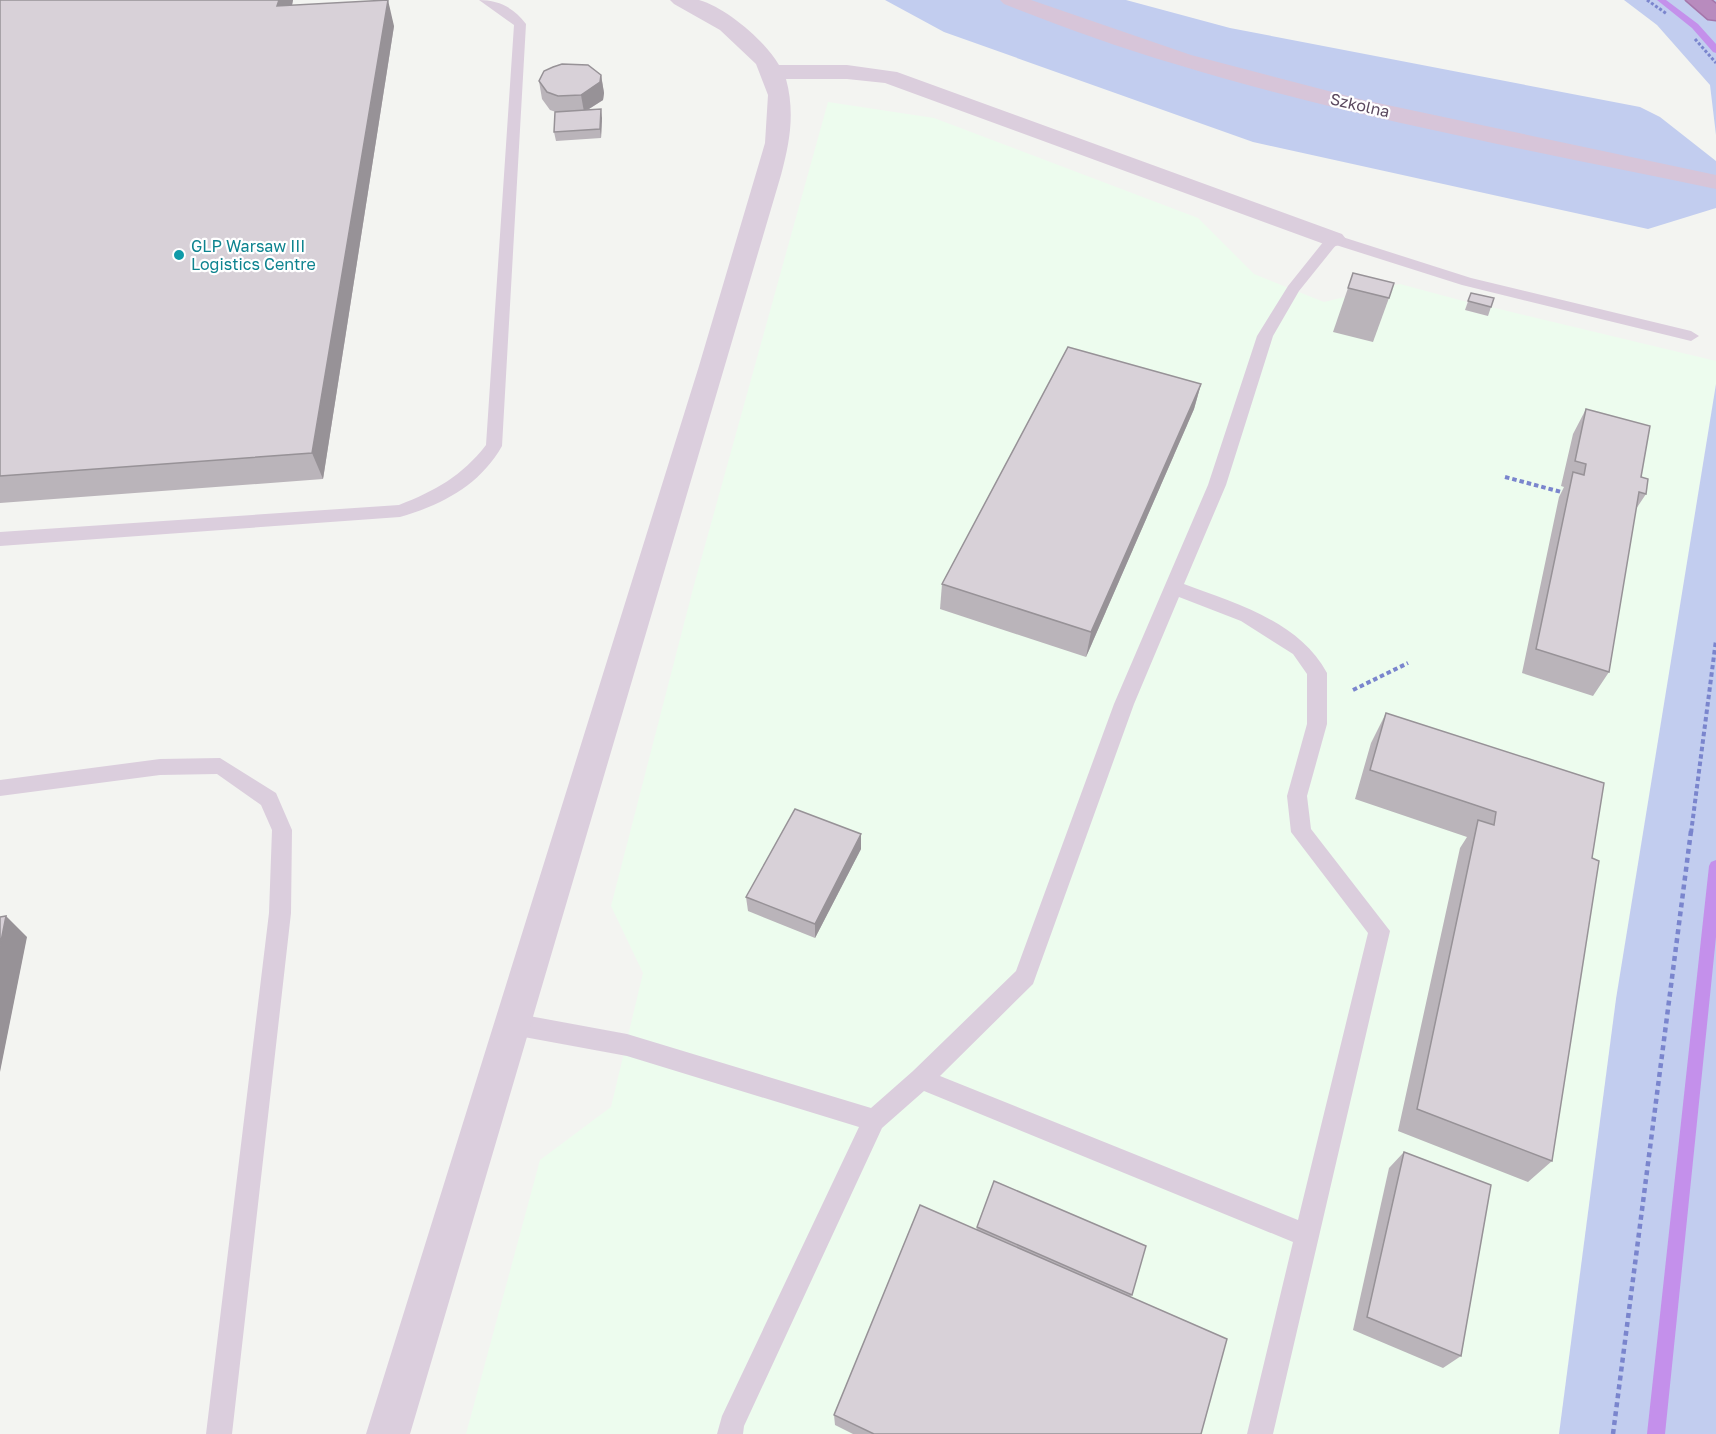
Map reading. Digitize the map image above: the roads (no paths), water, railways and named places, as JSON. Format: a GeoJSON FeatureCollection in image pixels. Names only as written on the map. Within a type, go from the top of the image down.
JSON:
{"type":"FeatureCollection","features":[{"type":"Feature","properties":{"kind":"highway"},"geometry":{"type":"LineString","coordinates":[[1697,0],[1716,14]]}},
{"type":"Feature","properties":{"kind":"street"},"geometry":{"type":"LineString","coordinates":[[388,1434],[763,192],[780,124],[779,94],[758,50],[736,31],[704,10],[681,0]]}},
{"type":"Feature","properties":{"kind":"street","name":"Szkolna"},"geometry":{"type":"LineString","coordinates":[[1011,0],[1150,50],[1261,81],[1358,105],[1716,182]]}},
{"type":"Feature","properties":{"kind":"street"},"geometry":{"type":"LineString","coordinates":[[770,72],[846,72],[889,77],[1333,239]]}},
{"type":"Feature","properties":{"kind":"lane"},"geometry":{"type":"LineString","coordinates":[[0,539],[400,511],[445,495],[474,474],[494,446],[520,24],[510,14],[485,0]]}},
{"type":"Feature","properties":{"kind":"lane"},"geometry":{"type":"LineString","coordinates":[[730,1434],[731,1425],[874,1120],[921,1079],[1025,977],[1124,704],[1217,485],[1265,336],[1293,289],[1333,239],[1467,282],[1691,336]]}},
{"type":"Feature","properties":{"kind":"lane"},"geometry":{"type":"LineString","coordinates":[[1173,587],[1248,616],[1300,649],[1317,673],[1317,724],[1297,796],[1301,832],[1379,931],[1260,1434]]}},
{"type":"Feature","properties":{"kind":"lane"},"geometry":{"type":"LineString","coordinates":[[0,788],[160,767],[220,766],[269,799],[282,830],[280,913],[219,1434]]}},
{"type":"Feature","properties":{"kind":"lane"},"geometry":{"type":"LineString","coordinates":[[513,1024],[627,1045],[874,1120]]}},
{"type":"Feature","properties":{"kind":"lane"},"geometry":{"type":"LineString","coordinates":[[921,1079],[1306,1235]]}},
{"type":"Feature","properties":{"kind":"waterway"},"geometry":{"type":"LineString","coordinates":[[1661,0],[1695,26],[1716,50]]}},
{"type":"Feature","properties":{"kind":"waterway"},"geometry":{"type":"LineString","coordinates":[[1656,1434],[1716,866]]}},
{"type":"Feature","properties":{"kind":"place","name":"GLP Warsaw III Logistics Centre"},"geometry":{"type":"Point","coordinates":[179,255]}}]}
